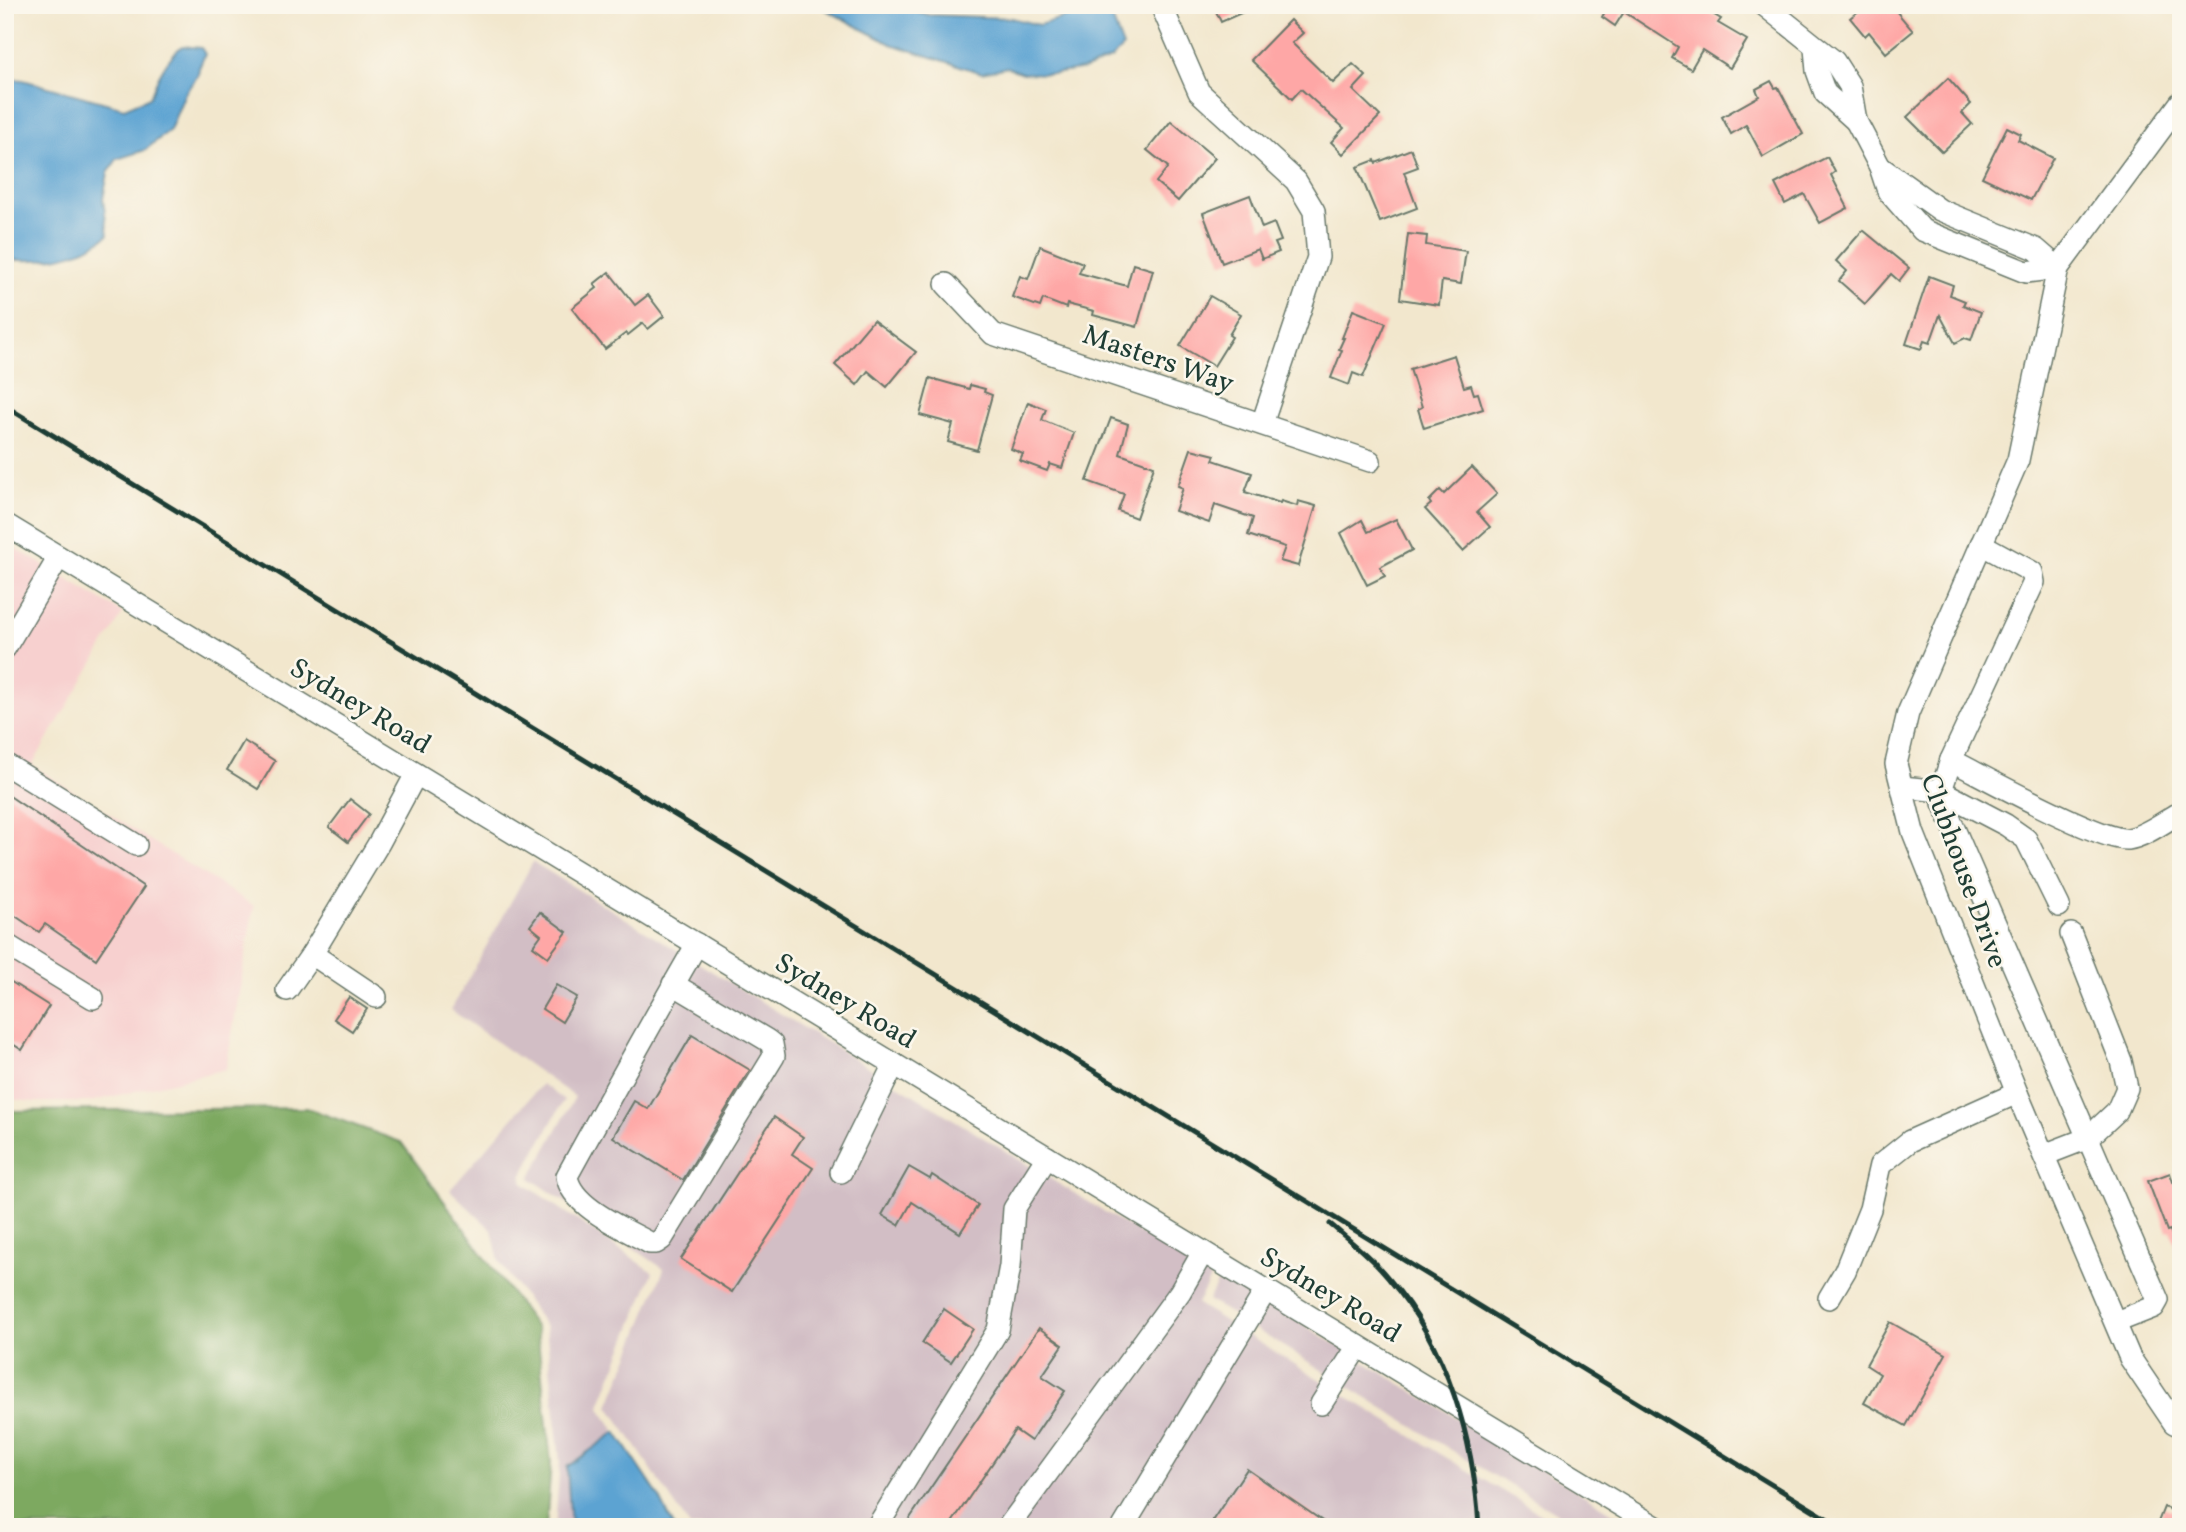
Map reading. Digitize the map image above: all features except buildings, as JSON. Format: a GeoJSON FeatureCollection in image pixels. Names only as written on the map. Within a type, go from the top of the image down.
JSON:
{"type":"FeatureCollection","features":[{"type":"Feature","properties":{"kind":"street"},"geometry":{"type":"LineString","coordinates":[[1161,5],[1199,92],[1296,181],[1314,211],[1318,257],[1262,425]]}},
{"type":"Feature","properties":{"kind":"street"},"geometry":{"type":"LineString","coordinates":[[1764,5],[1815,48],[1817,71],[1825,93],[1856,121],[1880,167],[1888,191],[1922,230],[2026,272],[2058,268]]}},
{"type":"Feature","properties":{"kind":"street","name":"Clubhouse Drive"},"geometry":{"type":"LineString","coordinates":[[2181,102],[2058,268],[2018,460],[1908,713],[1896,764],[1913,832],[2017,1093],[2130,1358],[2174,1423],[2181,1426]]}},
{"type":"Feature","properties":{"kind":"street","name":"Masters Way"},"geometry":{"type":"LineString","coordinates":[[946,284],[993,334],[1370,461]]}},
{"type":"Feature","properties":{"kind":"street","name":"Sydney Road"},"geometry":{"type":"LineString","coordinates":[[5,524],[1656,1527]]}},
{"type":"Feature","properties":{"kind":"street"},"geometry":{"type":"LineString","coordinates":[[1981,544],[2032,572],[2034,582],[1951,760],[1941,791],[1943,803],[2158,1300],[2154,1307],[2116,1322]]}},
{"type":"Feature","properties":{"kind":"street"},"geometry":{"type":"LineString","coordinates":[[5,649],[60,557]]}},
{"type":"Feature","properties":{"kind":"street"},"geometry":{"type":"LineString","coordinates":[[1951,760],[2093,831],[2128,839],[2159,826],[2181,811]]}},
{"type":"Feature","properties":{"kind":"street"},"geometry":{"type":"LineString","coordinates":[[5,764],[136,845]]}},
{"type":"Feature","properties":{"kind":"street"},"geometry":{"type":"LineString","coordinates":[[287,990],[379,844],[416,774]]}},
{"type":"Feature","properties":{"kind":"street"},"geometry":{"type":"LineString","coordinates":[[1902,787],[1941,791],[2006,825],[2026,839],[2059,906]]}},
{"type":"Feature","properties":{"kind":"street"},"geometry":{"type":"LineString","coordinates":[[2044,1155],[2088,1138],[2117,1111],[2127,1088],[2122,1061],[2071,934]]}},
{"type":"Feature","properties":{"kind":"street"},"geometry":{"type":"LineString","coordinates":[[5,944],[93,998]]}},
{"type":"Feature","properties":{"kind":"street"},"geometry":{"type":"LineString","coordinates":[[673,984],[767,1040],[772,1044],[774,1056],[662,1239],[650,1243],[596,1213],[578,1199],[570,1188],[567,1176],[673,984],[697,944]]}},
{"type":"Feature","properties":{"kind":"street"},"geometry":{"type":"LineString","coordinates":[[312,954],[376,997]]}},
{"type":"Feature","properties":{"kind":"street"},"geometry":{"type":"LineString","coordinates":[[841,1172],[894,1064]]}},
{"type":"Feature","properties":{"kind":"street"},"geometry":{"type":"LineString","coordinates":[[1829,1298],[1845,1271],[1870,1209],[1880,1165],[1910,1141],[2017,1093]]}},
{"type":"Feature","properties":{"kind":"street"},"geometry":{"type":"LineString","coordinates":[[877,1527],[998,1330],[1010,1266],[1014,1209],[1047,1157]]}},
{"type":"Feature","properties":{"kind":"street"},"geometry":{"type":"LineString","coordinates":[[1008,1527],[1180,1292],[1203,1252]]}},
{"type":"Feature","properties":{"kind":"street"},"geometry":{"type":"LineString","coordinates":[[1123,1527],[1266,1290]]}},
{"type":"Feature","properties":{"kind":"street"},"geometry":{"type":"LineString","coordinates":[[1321,1404],[1358,1346]]}},
{"type":"Feature","properties":{"kind":"shaded area"},"geometry":{"type":"Polygon","coordinates":[[[5,542],[123,613],[32,765],[254,906],[226,1069],[90,1102],[33,1102],[5,1098],[5,542]]]}},
{"type":"Feature","properties":{"kind":"shaded area"},"geometry":{"type":"Polygon","coordinates":[[[533,862],[1211,1277],[1197,1304],[1563,1527],[690,1527],[609,1406],[664,1269],[530,1178],[575,1097],[451,1010],[533,862]]]}},
{"type":"Feature","properties":{"kind":"shaded area"},"geometry":{"type":"Polygon","coordinates":[[[542,1084],[564,1100],[522,1175],[523,1183],[653,1272],[601,1403],[600,1408],[616,1432],[567,1467],[571,1527],[555,1527],[560,1462],[546,1327],[499,1261],[492,1230],[450,1190],[542,1084]]]}},
{"type":"Feature","properties":{"kind":"shaded area"},"geometry":{"type":"Polygon","coordinates":[[[1220,1274],[1636,1527],[1580,1527],[1466,1459],[1208,1300],[1220,1274]]]}},
{"type":"Feature","properties":{"kind":"green space"},"geometry":{"type":"Polygon","coordinates":[[[5,1107],[14,1111],[307,1108],[401,1142],[537,1329],[551,1463],[546,1527],[5,1527],[5,1107]]]}},
{"type":"Feature","properties":{"kind":"water"},"geometry":{"type":"Polygon","coordinates":[[[817,5],[896,5],[929,15],[1011,18],[1039,25],[1075,14],[1076,5],[1114,5],[1111,15],[1123,47],[1111,59],[1085,69],[1053,74],[1022,73],[1007,67],[982,73],[891,44],[817,5]]]}},
{"type":"Feature","properties":{"kind":"water"},"geometry":{"type":"Polygon","coordinates":[[[182,46],[201,48],[205,54],[198,75],[185,93],[170,130],[145,150],[117,159],[108,173],[103,199],[108,235],[72,254],[46,259],[5,259],[5,78],[23,80],[124,108],[150,97],[163,69],[182,46]]]}},
{"type":"Feature","properties":{"kind":"water"},"geometry":{"type":"Polygon","coordinates":[[[616,1432],[660,1498],[674,1527],[571,1527],[567,1467],[616,1432]]]}},
{"type":"Feature","properties":{"kind":"railway"},"geometry":{"type":"LineString","coordinates":[[5,406],[1841,1527]]}},
{"type":"Feature","properties":{"kind":"railway"},"geometry":{"type":"LineString","coordinates":[[1330,1224],[1389,1279],[1410,1306],[1442,1364],[1464,1428],[1479,1527]]}}]}
